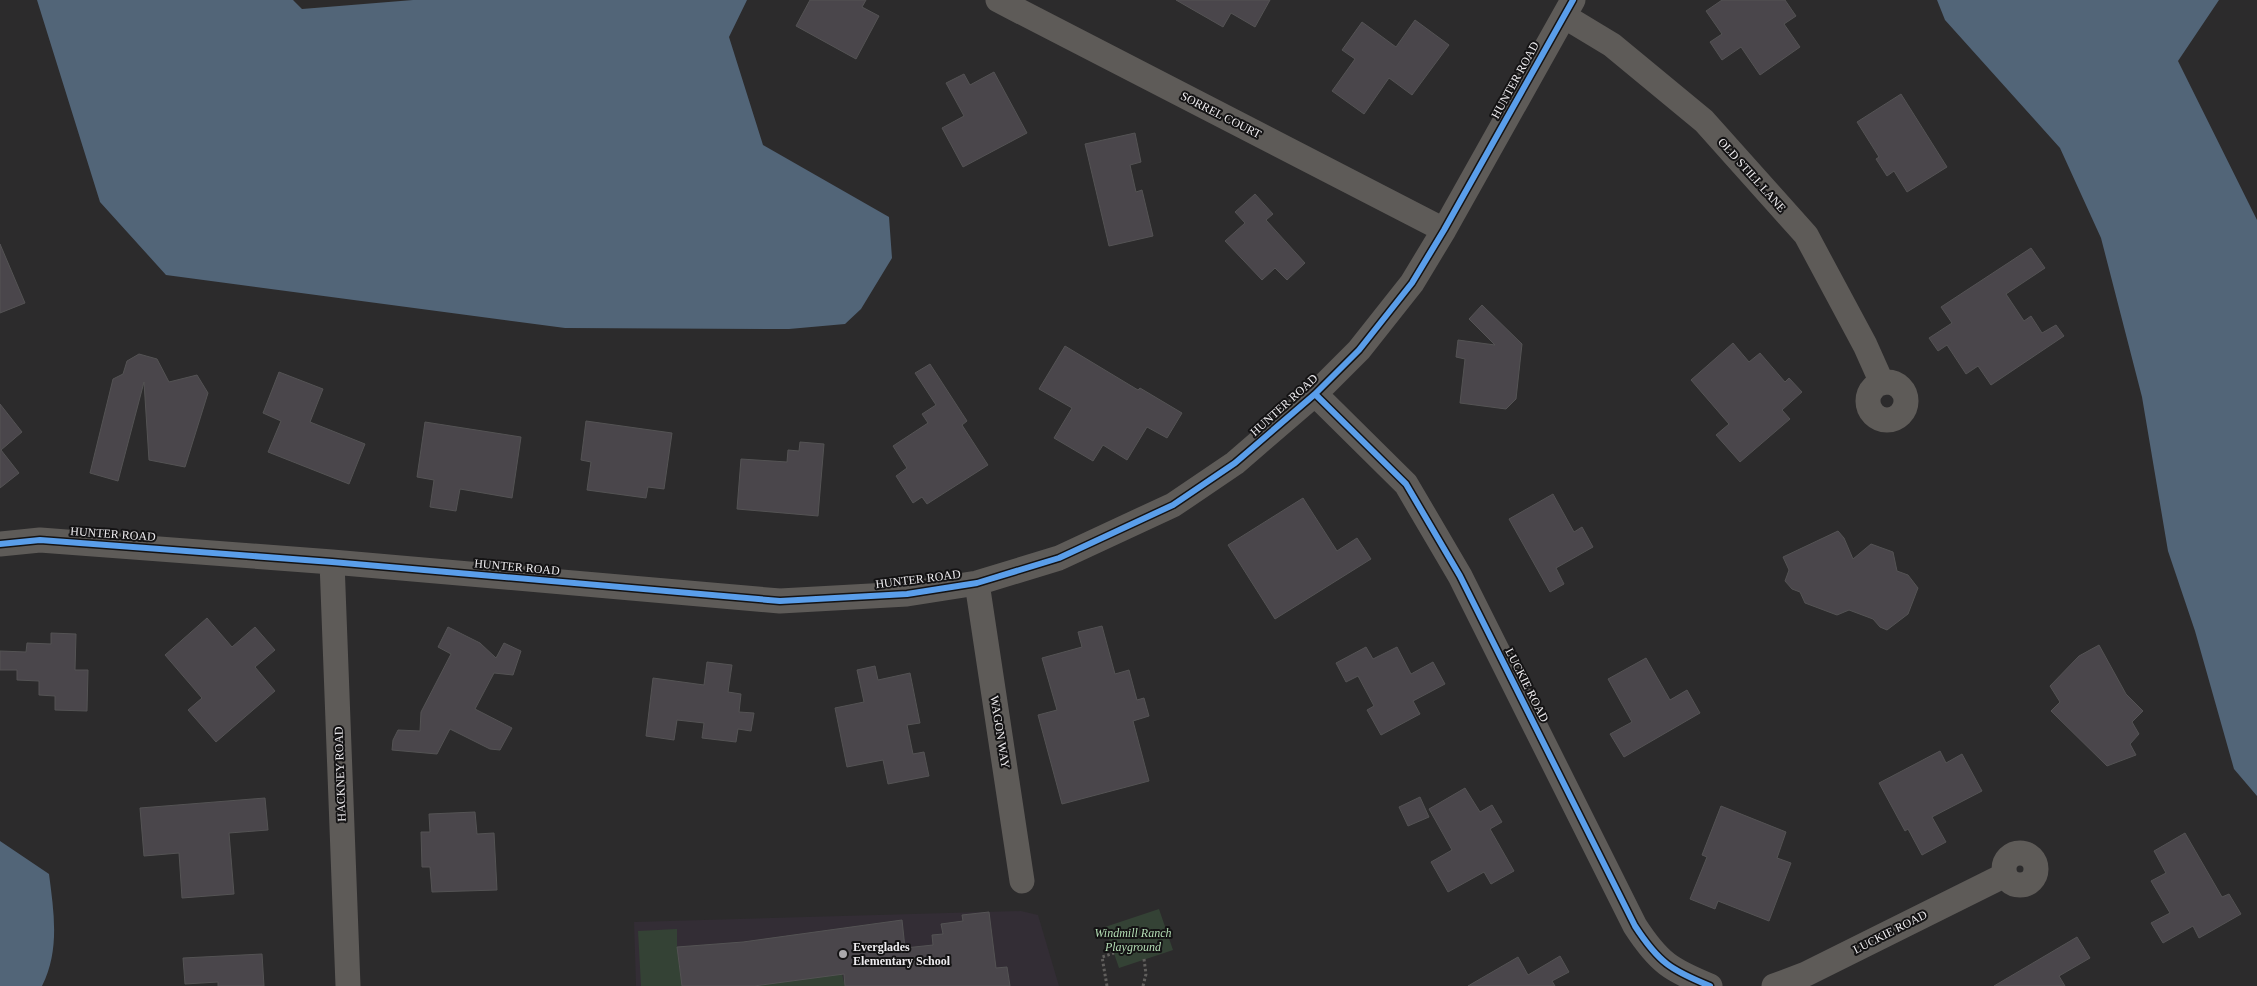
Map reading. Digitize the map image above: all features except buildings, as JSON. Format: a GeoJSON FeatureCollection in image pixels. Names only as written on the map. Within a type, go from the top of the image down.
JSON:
{"type":"FeatureCollection","features":[{"type":"Feature","properties":{"kind":"street","name":"SORREL COURT"},"geometry":{"type":"LineString","coordinates":[[998,0],[1444,230]]}},
{"type":"Feature","properties":{"kind":"street","name":"HUNTER ROAD"},"geometry":{"type":"LineString","coordinates":[[0,544],[40,540],[332,562],[780,601],[907,594],[977,583],[1059,558],[1173,505],[1236,463],[1315,394],[1365,343],[1412,283],[1444,230],[1568,8]]}},
{"type":"Feature","properties":{"kind":"street","name":"OLD STILL LANE"},"geometry":{"type":"LineString","coordinates":[[1568,8],[1704,121],[1806,235],[1865,345],[1882,383]]}},
{"type":"Feature","properties":{"kind":"street","name":"LUCKIE ROAD"},"geometry":{"type":"LineString","coordinates":[[1315,394],[1406,484],[1460,576],[1635,926],[1648,946],[1667,966],[1710,986]]}},
{"type":"Feature","properties":{"kind":"street","name":"HACKNEY ROAD"},"geometry":{"type":"LineString","coordinates":[[332,562],[348,986]]}},
{"type":"Feature","properties":{"kind":"street","name":"WAGON WAY"},"geometry":{"type":"LineString","coordinates":[[977,583],[1022,881]]}},
{"type":"Feature","properties":{"kind":"street","name":"LUCKIE ROAD"},"geometry":{"type":"LineString","coordinates":[[1774,986],[1806,974],[2005,874]]}},
{"type":"Feature","properties":{"kind":"path"},"geometry":{"type":"LineString","coordinates":[[1107,986],[1102,957],[1114,953]]}},
{"type":"Feature","properties":{"kind":"path"},"geometry":{"type":"LineString","coordinates":[[1143,986],[1146,974],[1144,959]]}},
{"type":"Feature","properties":{"kind":"shaded area","name":"Everglades Elementary School"},"geometry":{"type":"Polygon","coordinates":[[[1021,911],[1038,915],[1059,986],[636,986],[634,922],[1021,911]]]}},
{"type":"Feature","properties":{"kind":"green space","name":"Windmill Ranch Playground"},"geometry":{"type":"Polygon","coordinates":[[[1159,909],[1173,950],[1119,968],[1105,927],[1159,909]]]}},
{"type":"Feature","properties":{"kind":"green space"},"geometry":{"type":"Polygon","coordinates":[[[677,929],[677,947],[682,986],[641,986],[638,931],[677,929]]]}},
{"type":"Feature","properties":{"kind":"green space"},"geometry":{"type":"Polygon","coordinates":[[[842,974],[845,986],[754,986],[842,974]]]}},
{"type":"Feature","properties":{"kind":"water"},"geometry":{"type":"Polygon","coordinates":[[[37,0],[293,0],[302,9],[413,0],[747,0],[729,37],[763,145],[889,217],[892,258],[861,309],[845,324],[789,329],[565,328],[166,275],[100,202],[37,0]]]}},
{"type":"Feature","properties":{"kind":"water"},"geometry":{"type":"Polygon","coordinates":[[[1937,0],[2219,0],[2178,61],[2257,220],[2257,796],[2234,769],[2195,631],[2168,551],[2142,397],[2101,238],[2060,148],[1945,20],[1937,0]]]}},
{"type":"Feature","properties":{"kind":"water"},"geometry":{"type":"Polygon","coordinates":[[[0,841],[49,874],[54,931],[51,959],[42,986],[0,986],[0,841]]]}},
{"type":"Feature","properties":{"kind":"cycle path"},"geometry":{"type":"LineString","coordinates":[[0,544],[40,540],[332,562],[780,601],[907,594],[977,583],[1059,558],[1173,505],[1235,463],[1315,394],[1359,350],[1412,283],[1444,230],[1573,0]]}},
{"type":"Feature","properties":{"kind":"cycle path"},"geometry":{"type":"LineString","coordinates":[[1315,394],[1406,484],[1460,576],[1635,926],[1651,949],[1667,964],[1675,970],[1710,986]]}},
{"type":"Feature","properties":{"kind":"place","name":"Everglades Elementary School"},"geometry":{"type":"Point","coordinates":[843,954]}}]}
